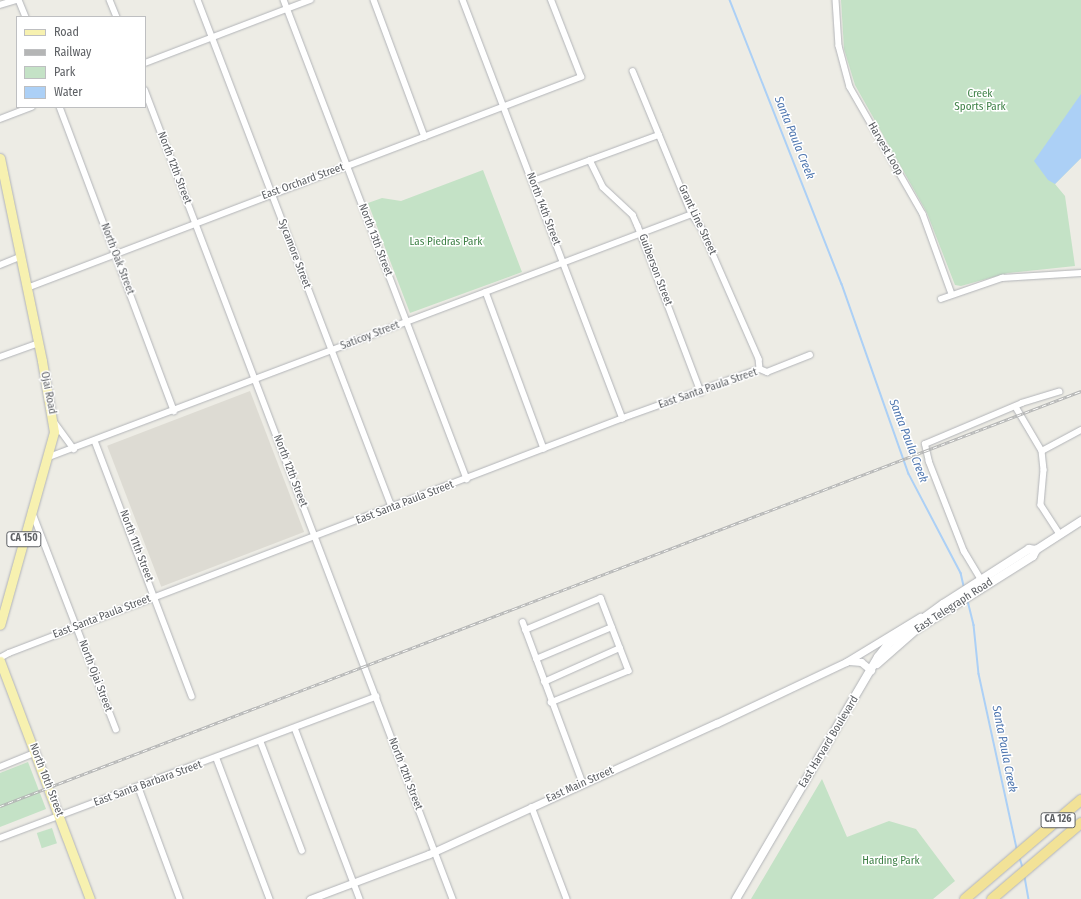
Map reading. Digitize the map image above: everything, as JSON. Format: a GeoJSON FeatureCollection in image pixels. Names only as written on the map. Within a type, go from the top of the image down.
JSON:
{"type":"FeatureCollection","features":[{"type":"Feature","properties":{"kind":"highway","name":"CA 126"},"geometry":{"type":"LineString","coordinates":[[965,899],[1081,800]]}},
{"type":"Feature","properties":{"kind":"highway","name":"CA 126"},"geometry":{"type":"LineString","coordinates":[[992,899],[1081,823]]}},
{"type":"Feature","properties":{"kind":"main road","name":"Ojai Road"},"geometry":{"type":"LineString","coordinates":[[0,158],[2,174],[39,343],[54,420],[54,432],[49,457],[0,623]]}},
{"type":"Feature","properties":{"kind":"main road","name":"East Telegraph Road"},"geometry":{"type":"LineString","coordinates":[[945,607],[1029,549],[1036,550],[1081,521]]}},
{"type":"Feature","properties":{"kind":"main road","name":"East Harvard Boulevard"},"geometry":{"type":"LineString","coordinates":[[736,899],[872,668],[892,640],[945,607]]}},
{"type":"Feature","properties":{"kind":"main road","name":"North 10th Street"},"geometry":{"type":"LineString","coordinates":[[0,661],[90,899]]}},
{"type":"Feature","properties":{"kind":"street"},"geometry":{"type":"LineString","coordinates":[[0,5],[16,0]]}},
{"type":"Feature","properties":{"kind":"street"},"geometry":{"type":"LineString","coordinates":[[19,0],[26,16]]}},
{"type":"Feature","properties":{"kind":"street"},"geometry":{"type":"LineString","coordinates":[[110,0],[117,16]]}},
{"type":"Feature","properties":{"kind":"street","name":"Sycamore Street"},"geometry":{"type":"LineString","coordinates":[[198,0],[331,351],[392,507]]}},
{"type":"Feature","properties":{"kind":"street","name":"North 13th Street"},"geometry":{"type":"LineString","coordinates":[[284,0],[467,480]]}},
{"type":"Feature","properties":{"kind":"street"},"geometry":{"type":"LineString","coordinates":[[146,63],[310,0]]}},
{"type":"Feature","properties":{"kind":"street"},"geometry":{"type":"LineString","coordinates":[[374,0],[425,137]]}},
{"type":"Feature","properties":{"kind":"street","name":"North 14th Street"},"geometry":{"type":"LineString","coordinates":[[463,0],[623,418]]}},
{"type":"Feature","properties":{"kind":"street","name":"East Orchard Street"},"geometry":{"type":"LineString","coordinates":[[27,288],[580,77],[551,0]]}},
{"type":"Feature","properties":{"kind":"street","name":"Harvest Loop"},"geometry":{"type":"LineString","coordinates":[[836,0],[839,46],[850,87],[923,214],[952,294]]}},
{"type":"Feature","properties":{"kind":"street","name":"Grant Line Street"},"geometry":{"type":"LineString","coordinates":[[633,71],[692,214],[702,229],[758,359],[760,369]]}},
{"type":"Feature","properties":{"kind":"street","name":"North 12th Street"},"geometry":{"type":"LineString","coordinates":[[146,93],[453,899]]}},
{"type":"Feature","properties":{"kind":"street"},"geometry":{"type":"LineString","coordinates":[[0,119],[29,108]]}},
{"type":"Feature","properties":{"kind":"street","name":"North Oak Street"},"geometry":{"type":"LineString","coordinates":[[60,108],[174,411]]}},
{"type":"Feature","properties":{"kind":"street"},"geometry":{"type":"LineString","coordinates":[[533,181],[659,134]]}},
{"type":"Feature","properties":{"kind":"street","name":"Guiberson Street"},"geometry":{"type":"LineString","coordinates":[[590,160],[603,187],[633,215],[701,392]]}},
{"type":"Feature","properties":{"kind":"street","name":"Saticoy Street"},"geometry":{"type":"LineString","coordinates":[[49,457],[95,442],[255,379],[692,214]]}},
{"type":"Feature","properties":{"kind":"street"},"geometry":{"type":"LineString","coordinates":[[0,265],[20,257]]}},
{"type":"Feature","properties":{"kind":"street"},"geometry":{"type":"LineString","coordinates":[[941,299],[1002,278],[1081,273]]}},
{"type":"Feature","properties":{"kind":"street"},"geometry":{"type":"LineString","coordinates":[[486,292],[544,449]]}},
{"type":"Feature","properties":{"kind":"street"},"geometry":{"type":"LineString","coordinates":[[0,357],[39,343]]}},
{"type":"Feature","properties":{"kind":"street","name":"East Santa Paula Street"},"geometry":{"type":"LineString","coordinates":[[0,658],[76,627],[314,536],[467,480],[623,418],[701,392],[760,369],[767,372],[810,355]]}},
{"type":"Feature","properties":{"kind":"street"},"geometry":{"type":"LineString","coordinates":[[978,584],[929,462],[925,444],[1016,407],[1041,395],[1059,392]]}},
{"type":"Feature","properties":{"kind":"street"},"geometry":{"type":"LineString","coordinates":[[1016,407],[1042,451],[1044,470],[1041,505],[1060,534]]}},
{"type":"Feature","properties":{"kind":"street"},"geometry":{"type":"LineString","coordinates":[[54,420],[74,449]]}},
{"type":"Feature","properties":{"kind":"street"},"geometry":{"type":"LineString","coordinates":[[1042,451],[1081,430]]}},
{"type":"Feature","properties":{"kind":"street","name":"North 11th Street"},"geometry":{"type":"LineString","coordinates":[[95,442],[192,696]]}},
{"type":"Feature","properties":{"kind":"street","name":"North Ojai Street"},"geometry":{"type":"LineString","coordinates":[[32,511],[116,729]]}},
{"type":"Feature","properties":{"kind":"street"},"geometry":{"type":"LineString","coordinates":[[525,630],[600,598],[629,671],[551,703]]}},
{"type":"Feature","properties":{"kind":"street","name":"East Telegraph Road"},"geometry":{"type":"LineString","coordinates":[[878,642],[945,607]]}},
{"type":"Feature","properties":{"kind":"street"},"geometry":{"type":"LineString","coordinates":[[522,622],[551,703],[583,783]]}},
{"type":"Feature","properties":{"kind":"street"},"geometry":{"type":"LineString","coordinates":[[536,659],[612,627]]}},
{"type":"Feature","properties":{"kind":"street","name":"East Main Street"},"geometry":{"type":"LineString","coordinates":[[310,899],[434,851],[532,807],[846,662],[878,642]]}},
{"type":"Feature","properties":{"kind":"street"},"geometry":{"type":"LineString","coordinates":[[544,682],[620,648]]}},
{"type":"Feature","properties":{"kind":"street"},"geometry":{"type":"LineString","coordinates":[[846,662],[861,662],[872,668]]}},
{"type":"Feature","properties":{"kind":"street","name":"East Santa Barbara Street"},"geometry":{"type":"LineString","coordinates":[[0,838],[59,815],[139,788],[217,759],[376,697]]}},
{"type":"Feature","properties":{"kind":"street"},"geometry":{"type":"LineString","coordinates":[[295,728],[360,899]]}},
{"type":"Feature","properties":{"kind":"street"},"geometry":{"type":"LineString","coordinates":[[261,742],[302,850]]}},
{"type":"Feature","properties":{"kind":"street"},"geometry":{"type":"LineString","coordinates":[[0,767],[36,753]]}},
{"type":"Feature","properties":{"kind":"street"},"geometry":{"type":"LineString","coordinates":[[217,759],[270,899]]}},
{"type":"Feature","properties":{"kind":"street"},"geometry":{"type":"LineString","coordinates":[[139,788],[180,899]]}},
{"type":"Feature","properties":{"kind":"street"},"geometry":{"type":"LineString","coordinates":[[532,807],[567,899]]}},
{"type":"Feature","properties":{"kind":"shaded area"},"geometry":{"type":"Polygon","coordinates":[[[250,391],[304,532],[161,587],[107,446],[250,391]]]}},
{"type":"Feature","properties":{"kind":"green space","name":"Creek Sports Park"},"geometry":{"type":"Polygon","coordinates":[[[841,0],[1081,0],[1081,158],[1055,184],[1065,196],[1075,266],[1008,273],[961,286],[955,285],[927,213],[855,85],[844,49],[841,0]]]}},
{"type":"Feature","properties":{"kind":"green space","name":"Las Piedras Park"},"geometry":{"type":"Polygon","coordinates":[[[483,170],[522,272],[410,313],[368,203],[382,198],[401,201],[483,170]]]}},
{"type":"Feature","properties":{"kind":"green space"},"geometry":{"type":"Polygon","coordinates":[[[28,762],[46,809],[0,827],[0,773],[28,762]]]}},
{"type":"Feature","properties":{"kind":"green space","name":"Harding Park"},"geometry":{"type":"Polygon","coordinates":[[[822,779],[847,837],[889,821],[916,829],[955,881],[933,899],[751,899],[822,779]]]}},
{"type":"Feature","properties":{"kind":"green space"},"geometry":{"type":"Polygon","coordinates":[[[52,828],[57,843],[42,848],[37,833],[52,828]]]}},
{"type":"Feature","properties":{"kind":"water"},"geometry":{"type":"Polygon","coordinates":[[[1081,94],[1081,158],[1055,184],[1048,180],[1034,161],[1081,94]]]}},
{"type":"Feature","properties":{"kind":"waterway","name":"Santa Paula Creek"},"geometry":{"type":"LineString","coordinates":[[730,0],[842,284],[909,474],[961,573],[964,586]]}},
{"type":"Feature","properties":{"kind":"waterway","name":"Santa Paula Creek"},"geometry":{"type":"LineString","coordinates":[[968,601],[974,625],[979,674],[1017,849]]}},
{"type":"Feature","properties":{"kind":"waterway","name":"Santa Paula Creek"},"geometry":{"type":"LineString","coordinates":[[1020,858],[1023,868]]}},
{"type":"Feature","properties":{"kind":"waterway","name":"Santa Paula Creek"},"geometry":{"type":"LineString","coordinates":[[1025,877],[1029,899]]}},
{"type":"Feature","properties":{"kind":"railway"},"geometry":{"type":"LineString","coordinates":[[0,806],[1081,391]]}}]}
